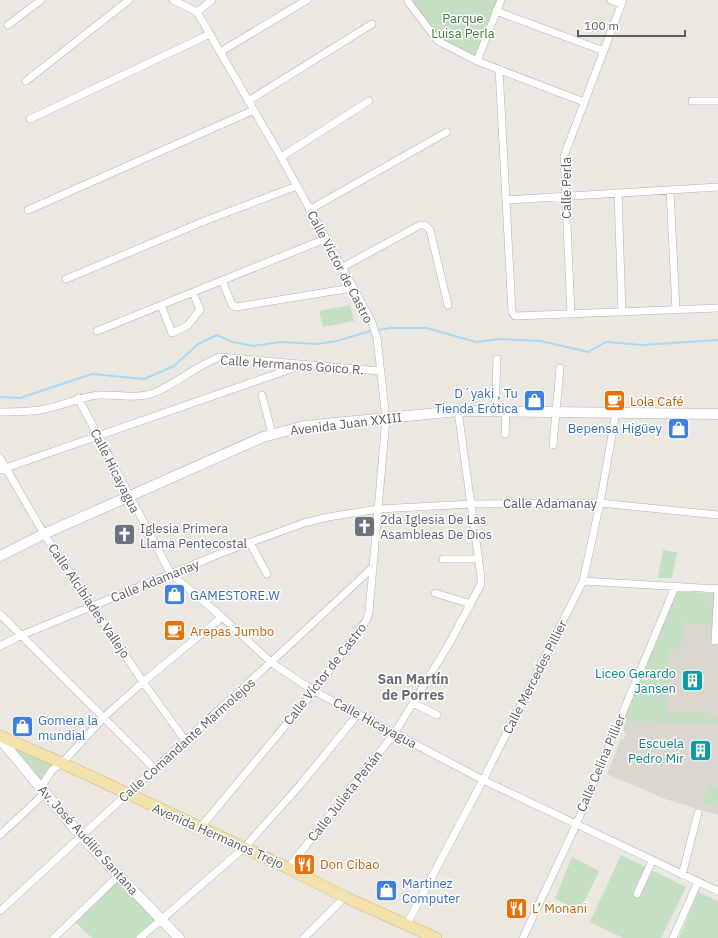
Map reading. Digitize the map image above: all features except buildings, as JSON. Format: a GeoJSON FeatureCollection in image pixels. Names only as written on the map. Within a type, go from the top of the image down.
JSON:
{"type":"FeatureCollection","features":[{"type":"Feature","properties":{"kind":"main road","name":"Avenida Juan XXIII"},"geometry":{"type":"LineString","coordinates":[[0,556],[44,534],[263,437],[305,426],[458,411],[718,414]]}},
{"type":"Feature","properties":{"kind":"main road","name":"Avenida Hermanos Trejo"},"geometry":{"type":"LineString","coordinates":[[0,738],[62,764],[288,868],[344,897],[436,938]]}},
{"type":"Feature","properties":{"kind":"main road","name":"Av. José Audilio Santana"},"geometry":{"type":"LineString","coordinates":[[0,738],[81,836],[179,938]]}},
{"type":"Feature","properties":{"kind":"street"},"geometry":{"type":"LineString","coordinates":[[8,25],[41,0]]}},
{"type":"Feature","properties":{"kind":"street"},"geometry":{"type":"LineString","coordinates":[[26,81],[129,0]]}},
{"type":"Feature","properties":{"kind":"street"},"geometry":{"type":"LineString","coordinates":[[173,0],[197,12],[212,0]]}},
{"type":"Feature","properties":{"kind":"street"},"geometry":{"type":"LineString","coordinates":[[220,52],[307,0]]}},
{"type":"Feature","properties":{"kind":"street"},"geometry":{"type":"LineString","coordinates":[[408,0],[408,3],[438,41],[477,61],[584,102]]}},
{"type":"Feature","properties":{"kind":"street"},"geometry":{"type":"LineString","coordinates":[[477,61],[501,0]]}},
{"type":"Feature","properties":{"kind":"street"},"geometry":{"type":"LineString","coordinates":[[611,0],[622,2]]}},
{"type":"Feature","properties":{"kind":"street","name":"Calle Perla"},"geometry":{"type":"LineString","coordinates":[[571,314],[564,156],[622,2]]}},
{"type":"Feature","properties":{"kind":"street"},"geometry":{"type":"LineString","coordinates":[[496,11],[604,51]]}},
{"type":"Feature","properties":{"kind":"street","name":"Calle Víctor de Castro"},"geometry":{"type":"LineString","coordinates":[[197,12],[281,157],[371,320],[377,338],[386,419],[369,612],[366,621],[314,691],[200,828]]}},
{"type":"Feature","properties":{"kind":"street"},"geometry":{"type":"LineString","coordinates":[[248,101],[372,24]]}},
{"type":"Feature","properties":{"kind":"street"},"geometry":{"type":"LineString","coordinates":[[30,119],[210,34]]}},
{"type":"Feature","properties":{"kind":"street"},"geometry":{"type":"LineString","coordinates":[[498,69],[512,312],[518,317],[718,308]]}},
{"type":"Feature","properties":{"kind":"street"},"geometry":{"type":"LineString","coordinates":[[281,157],[369,101]]}},
{"type":"Feature","properties":{"kind":"street"},"geometry":{"type":"LineString","coordinates":[[692,101],[718,101]]}},
{"type":"Feature","properties":{"kind":"street"},"geometry":{"type":"LineString","coordinates":[[28,210],[254,110]]}},
{"type":"Feature","properties":{"kind":"street"},"geometry":{"type":"LineString","coordinates":[[310,210],[447,132]]}},
{"type":"Feature","properties":{"kind":"street"},"geometry":{"type":"LineString","coordinates":[[66,279],[207,220],[297,186]]}},
{"type":"Feature","properties":{"kind":"street"},"geometry":{"type":"LineString","coordinates":[[506,200],[718,187]]}},
{"type":"Feature","properties":{"kind":"street"},"geometry":{"type":"LineString","coordinates":[[670,190],[676,310]]}},
{"type":"Feature","properties":{"kind":"street"},"geometry":{"type":"LineString","coordinates":[[618,193],[622,312]]}},
{"type":"Feature","properties":{"kind":"street"},"geometry":{"type":"LineString","coordinates":[[341,268],[420,225],[425,225],[430,230],[448,305]]}},
{"type":"Feature","properties":{"kind":"street"},"geometry":{"type":"LineString","coordinates":[[98,331],[325,239]]}},
{"type":"Feature","properties":{"kind":"street"},"geometry":{"type":"LineString","coordinates":[[222,280],[232,305],[236,307],[352,288]]}},
{"type":"Feature","properties":{"kind":"street"},"geometry":{"type":"LineString","coordinates":[[161,305],[172,333],[187,326],[200,310],[193,292]]}},
{"type":"Feature","properties":{"kind":"street","name":"Calle Hermanos Goico R."},"geometry":{"type":"LineString","coordinates":[[0,412],[40,410],[59,406],[78,398],[100,395],[138,397],[156,392],[207,362],[220,357],[380,371]]}},
{"type":"Feature","properties":{"kind":"street"},"geometry":{"type":"LineString","coordinates":[[494,411],[497,359]]}},
{"type":"Feature","properties":{"kind":"street"},"geometry":{"type":"LineString","coordinates":[[3,469],[305,364]]}},
{"type":"Feature","properties":{"kind":"street"},"geometry":{"type":"LineString","coordinates":[[553,445],[560,368]]}},
{"type":"Feature","properties":{"kind":"street"},"geometry":{"type":"LineString","coordinates":[[262,395],[272,434]]}},
{"type":"Feature","properties":{"kind":"street","name":"Calle Hicayagua"},"geometry":{"type":"LineString","coordinates":[[78,398],[128,497],[170,574],[222,617],[272,663],[314,691],[483,780],[718,891]]}},
{"type":"Feature","properties":{"kind":"street","name":"Calle Julieta Peñán"},"geometry":{"type":"LineString","coordinates":[[288,868],[394,734],[471,604],[481,584],[472,504],[458,411]]}},
{"type":"Feature","properties":{"kind":"street"},"geometry":{"type":"LineString","coordinates":[[505,434],[506,411]]}},
{"type":"Feature","properties":{"kind":"street","name":"Calle Mercedes Pillier"},"geometry":{"type":"LineString","coordinates":[[407,924],[483,780],[583,581],[600,503],[616,412]]}},
{"type":"Feature","properties":{"kind":"street","name":"Calle Alcibíades Vallejo"},"geometry":{"type":"LineString","coordinates":[[0,458],[3,469],[44,534],[143,682],[185,740]]}},
{"type":"Feature","properties":{"kind":"street","name":"Calle Adamanay"},"geometry":{"type":"LineString","coordinates":[[0,646],[22,635],[170,574],[250,543],[322,518],[378,509],[472,504],[600,503],[718,515]]}},
{"type":"Feature","properties":{"kind":"street"},"geometry":{"type":"LineString","coordinates":[[250,543],[267,574]]}},
{"type":"Feature","properties":{"kind":"street"},"geometry":{"type":"LineString","coordinates":[[443,559],[479,559]]}},
{"type":"Feature","properties":{"kind":"street","name":"Calle Comandante Marmolejos"},"geometry":{"type":"LineString","coordinates":[[0,911],[127,795],[154,768],[272,663],[373,567]]}},
{"type":"Feature","properties":{"kind":"street"},"geometry":{"type":"LineString","coordinates":[[583,581],[718,589],[715,641]]}},
{"type":"Feature","properties":{"kind":"street","name":"Calle Celina Pillier"},"geometry":{"type":"LineString","coordinates":[[523,938],[576,825],[675,587]]}},
{"type":"Feature","properties":{"kind":"street"},"geometry":{"type":"LineString","coordinates":[[435,592],[471,604]]}},
{"type":"Feature","properties":{"kind":"street"},"geometry":{"type":"LineString","coordinates":[[0,614],[154,768]]}},
{"type":"Feature","properties":{"kind":"street"},"geometry":{"type":"LineString","coordinates":[[0,835],[43,789],[52,770],[62,764],[104,718],[143,682],[222,617]]}},
{"type":"Feature","properties":{"kind":"street"},"geometry":{"type":"LineString","coordinates":[[413,703],[437,715]]}},
{"type":"Feature","properties":{"kind":"street"},"geometry":{"type":"LineString","coordinates":[[140,938],[244,848],[301,784],[358,714]]}},
{"type":"Feature","properties":{"kind":"street"},"geometry":{"type":"LineString","coordinates":[[682,875],[698,813]]}},
{"type":"Feature","properties":{"kind":"street"},"geometry":{"type":"LineString","coordinates":[[637,894],[652,861]]}},
{"type":"Feature","properties":{"kind":"street"},"geometry":{"type":"LineString","coordinates":[[54,938],[119,876]]}},
{"type":"Feature","properties":{"kind":"street"},"geometry":{"type":"LineString","coordinates":[[673,938],[698,882]]}},
{"type":"Feature","properties":{"kind":"street"},"geometry":{"type":"LineString","coordinates":[[304,938],[344,897]]}},
{"type":"Feature","properties":{"kind":"shaded area"},"geometry":{"type":"Polygon","coordinates":[[[677,591],[718,594],[718,815],[665,799],[607,774],[621,739],[624,739],[626,734],[623,730],[626,721],[623,721],[677,591]]]}},
{"type":"Feature","properties":{"kind":"green space","name":"Parque Luisa Perla"},"geometry":{"type":"Polygon","coordinates":[[[408,0],[500,0],[477,61],[438,41],[408,0]]]}},
{"type":"Feature","properties":{"kind":"green space"},"geometry":{"type":"Polygon","coordinates":[[[350,305],[354,321],[323,327],[319,311],[350,305]]]}},
{"type":"Feature","properties":{"kind":"green space"},"geometry":{"type":"Polygon","coordinates":[[[663,550],[677,552],[672,578],[658,578],[663,550]]]}},
{"type":"Feature","properties":{"kind":"green space"},"geometry":{"type":"Polygon","coordinates":[[[677,591],[715,594],[715,605],[680,603],[715,606],[714,625],[679,623],[683,626],[681,650],[669,649],[667,712],[708,712],[709,717],[717,717],[718,713],[718,723],[623,721],[677,591]]]}},
{"type":"Feature","properties":{"kind":"green space"},"geometry":{"type":"Polygon","coordinates":[[[0,739],[62,763],[41,787],[0,739]]]}},
{"type":"Feature","properties":{"kind":"green space"},"geometry":{"type":"Polygon","coordinates":[[[709,785],[718,787],[718,807],[703,803],[709,785]]]}},
{"type":"Feature","properties":{"kind":"green space"},"geometry":{"type":"Polygon","coordinates":[[[621,855],[686,887],[661,938],[623,938],[590,922],[621,855]]]}},
{"type":"Feature","properties":{"kind":"green space"},"geometry":{"type":"Polygon","coordinates":[[[572,857],[599,871],[580,911],[555,899],[572,857]]]}},
{"type":"Feature","properties":{"kind":"green space"},"geometry":{"type":"Polygon","coordinates":[[[119,875],[161,919],[140,938],[92,938],[73,920],[119,875]]]}},
{"type":"Feature","properties":{"kind":"green space"},"geometry":{"type":"Polygon","coordinates":[[[698,892],[718,901],[718,938],[679,938],[698,892]]]}},
{"type":"Feature","properties":{"kind":"waterway"},"geometry":{"type":"LineString","coordinates":[[377,330],[391,328],[427,328],[476,342],[500,339],[541,341],[588,352],[606,342],[642,345],[718,340]]}},
{"type":"Feature","properties":{"kind":"waterway"},"geometry":{"type":"LineString","coordinates":[[0,397],[20,398],[92,374],[144,379],[174,366],[198,344],[217,335],[233,342],[253,346],[282,342],[317,344],[337,341],[373,330]]}},
{"type":"Feature","properties":{"kind":"place","name":"D´yaki , Tu Tienda Erótica"},"geometry":{"type":"Point","coordinates":[534,400]}},
{"type":"Feature","properties":{"kind":"place","name":"Lola Café"},"geometry":{"type":"Point","coordinates":[614,401]}},
{"type":"Feature","properties":{"kind":"place","name":"Bepensa Higüey"},"geometry":{"type":"Point","coordinates":[678,428]}},
{"type":"Feature","properties":{"kind":"place","name":"2da Iglesia De Las Asambleas De Dios"},"geometry":{"type":"Point","coordinates":[365,526]}},
{"type":"Feature","properties":{"kind":"place","name":"Iglesia Primera Llama Pentecostal"},"geometry":{"type":"Point","coordinates":[124,535]}},
{"type":"Feature","properties":{"kind":"place","name":"GAMESTORE.W"},"geometry":{"type":"Point","coordinates":[175,595]}},
{"type":"Feature","properties":{"kind":"place","name":"Arepas Jumbo"},"geometry":{"type":"Point","coordinates":[175,631]}},
{"type":"Feature","properties":{"kind":"place","name":"Liceo Gerardo Jansen"},"geometry":{"type":"Point","coordinates":[692,680]}},
{"type":"Feature","properties":{"kind":"place","name":"Gomera la mundial"},"geometry":{"type":"Point","coordinates":[23,727]}},
{"type":"Feature","properties":{"kind":"place","name":"Escuela Pedro Mir"},"geometry":{"type":"Point","coordinates":[700,750]}},
{"type":"Feature","properties":{"kind":"place","name":"Don Cibao"},"geometry":{"type":"Point","coordinates":[304,864]}},
{"type":"Feature","properties":{"kind":"place","name":"Martinez Computer"},"geometry":{"type":"Point","coordinates":[386,890]}},
{"type":"Feature","properties":{"kind":"place","name":"L’ Monani"},"geometry":{"type":"Point","coordinates":[516,908]}},
{"type":"Feature","properties":{"kind":"district","name":"San Martín de Porres"},"geometry":{"type":"Point","coordinates":[413,688]}}]}
